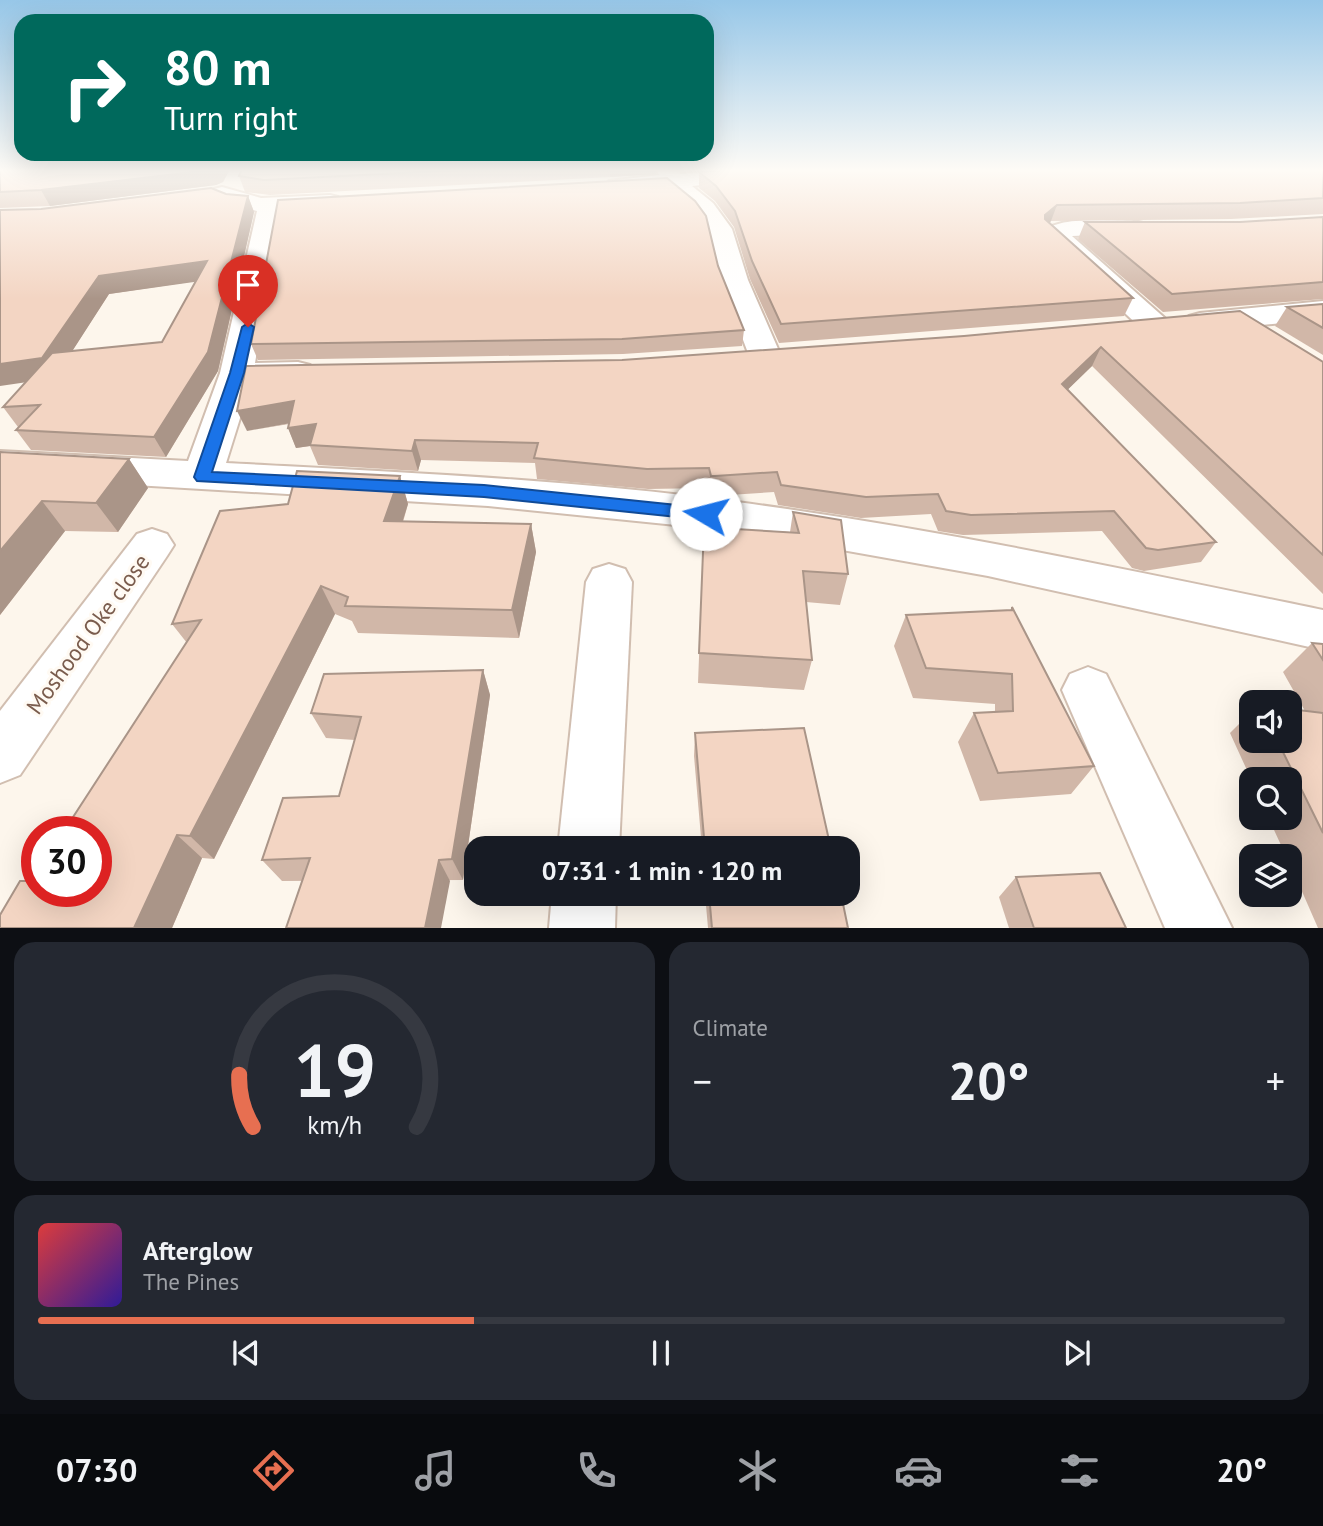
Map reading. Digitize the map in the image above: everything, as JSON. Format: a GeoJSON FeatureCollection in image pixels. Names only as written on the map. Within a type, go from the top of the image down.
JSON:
{"type":"FeatureCollection","features":[{"type":"Feature","properties":{"kind":"street"},"geometry":{"type":"LineString","coordinates":[[202,477],[237,373],[269,212]]}},
{"type":"Feature","properties":{"kind":"street"},"geometry":{"type":"LineString","coordinates":[[708,212],[720,229],[734,280],[767,358]]}},
{"type":"Feature","properties":{"kind":"street"},"geometry":{"type":"LineString","coordinates":[[1153,228],[1065,229],[1054,234],[1156,326]]}},
{"type":"Feature","properties":{"kind":"street"},"geometry":{"type":"LineString","coordinates":[[1117,329],[1323,310]]}},
{"type":"Feature","properties":{"kind":"street"},"geometry":{"type":"LineString","coordinates":[[1237,319],[1280,345]]}},
{"type":"Feature","properties":{"kind":"street"},"geometry":{"type":"LineString","coordinates":[[237,373],[334,372]]}},
{"type":"Feature","properties":{"kind":"street"},"geometry":{"type":"LineString","coordinates":[[0,464],[484,491],[653,506],[841,533],[987,558],[1323,630]]}},
{"type":"Feature","properties":{"kind":"street","name":"Moshood Oke close"},"geometry":{"type":"LineString","coordinates":[[0,756],[152,545]]}},
{"type":"Feature","properties":{"kind":"street"},"geometry":{"type":"LineString","coordinates":[[589,836],[609,582]]}},
{"type":"Feature","properties":{"kind":"street"},"geometry":{"type":"LineString","coordinates":[[1088,690],[1199,928]]}},
{"type":"Feature","properties":{"kind":"street"},"geometry":{"type":"LineString","coordinates":[[582,928],[583,906]]}},
{"type":"Feature","properties":{"kind":"building"},"geometry":{"type":"Polygon","coordinates":[[[0,212],[244,212],[208,352],[154,437],[16,430],[40,405],[3,407],[52,353],[162,342],[207,261],[99,276],[42,358],[0,364],[0,212]]]}},
{"type":"Feature","properties":{"kind":"building"},"geometry":{"type":"Polygon","coordinates":[[[276,212],[703,212],[718,266],[744,330],[622,339],[251,344],[276,212]]]}},
{"type":"Feature","properties":{"kind":"building"},"geometry":{"type":"Polygon","coordinates":[[[735,212],[1048,212],[1045,219],[1133,298],[781,324],[752,261],[735,212]]]}},
{"type":"Feature","properties":{"kind":"building"},"geometry":{"type":"Polygon","coordinates":[[[1323,217],[1323,282],[1172,294],[1085,222],[1240,222],[1323,217]]]}},
{"type":"Feature","properties":{"kind":"building"},"geometry":{"type":"Polygon","coordinates":[[[1323,304],[1323,328],[1287,307],[1323,304]]]}},
{"type":"Feature","properties":{"kind":"building"},"geometry":{"type":"Polygon","coordinates":[[[1240,311],[1323,362],[1323,555],[1101,347],[1062,384],[1216,542],[1158,550],[1146,548],[1114,511],[971,515],[946,511],[938,494],[866,497],[781,485],[777,472],[711,476],[709,468],[647,469],[534,458],[538,443],[415,440],[412,451],[310,445],[316,424],[288,428],[294,401],[237,411],[246,366],[622,360],[964,336],[1240,311]]]}},
{"type":"Feature","properties":{"kind":"building"},"geometry":{"type":"Polygon","coordinates":[[[0,452],[129,459],[96,503],[42,501],[0,551],[0,452]]]}},
{"type":"Feature","properties":{"kind":"building"},"geometry":{"type":"Polygon","coordinates":[[[297,471],[400,476],[384,521],[531,524],[512,610],[345,606],[348,597],[321,586],[190,836],[177,835],[134,928],[0,928],[0,915],[20,881],[21,907],[112,907],[112,816],[74,816],[201,620],[172,624],[220,511],[288,504],[297,471]]]}},
{"type":"Feature","properties":{"kind":"building"},"geometry":{"type":"Polygon","coordinates":[[[793,512],[841,520],[848,574],[803,571],[812,660],[699,653],[704,527],[799,533],[793,512]]]}},
{"type":"Feature","properties":{"kind":"building"},"geometry":{"type":"Polygon","coordinates":[[[1012,607],[1094,766],[998,773],[974,713],[1013,711],[1012,674],[926,668],[906,615],[1012,610],[1012,607]]]}},
{"type":"Feature","properties":{"kind":"building"},"geometry":{"type":"Polygon","coordinates":[[[1312,643],[1323,644],[1323,660],[1312,643]]]}},
{"type":"Feature","properties":{"kind":"building"},"geometry":{"type":"Polygon","coordinates":[[[483,670],[452,859],[439,860],[425,928],[286,928],[310,858],[262,860],[283,798],[339,796],[361,717],[311,713],[324,674],[483,670]]]}},
{"type":"Feature","properties":{"kind":"building"},"geometry":{"type":"Polygon","coordinates":[[[1302,710],[1323,713],[1323,833],[1302,791],[1302,767],[1290,767],[1283,753],[1302,753],[1302,710]]]}},
{"type":"Feature","properties":{"kind":"building"},"geometry":{"type":"Polygon","coordinates":[[[804,728],[828,836],[704,836],[695,733],[804,728]]]}},
{"type":"Feature","properties":{"kind":"building"},"geometry":{"type":"Polygon","coordinates":[[[1100,873],[1126,928],[1034,928],[1016,877],[1100,873]]]}},
{"type":"Feature","properties":{"kind":"building"},"geometry":{"type":"Polygon","coordinates":[[[710,906],[843,906],[848,928],[712,928],[710,906]]]}},
{"type":"Feature","properties":{"kind":"route"},"geometry":{"type":"LineString","coordinates":[[248,327],[237,373],[202,477],[484,491],[653,506],[706,514]]}}]}
